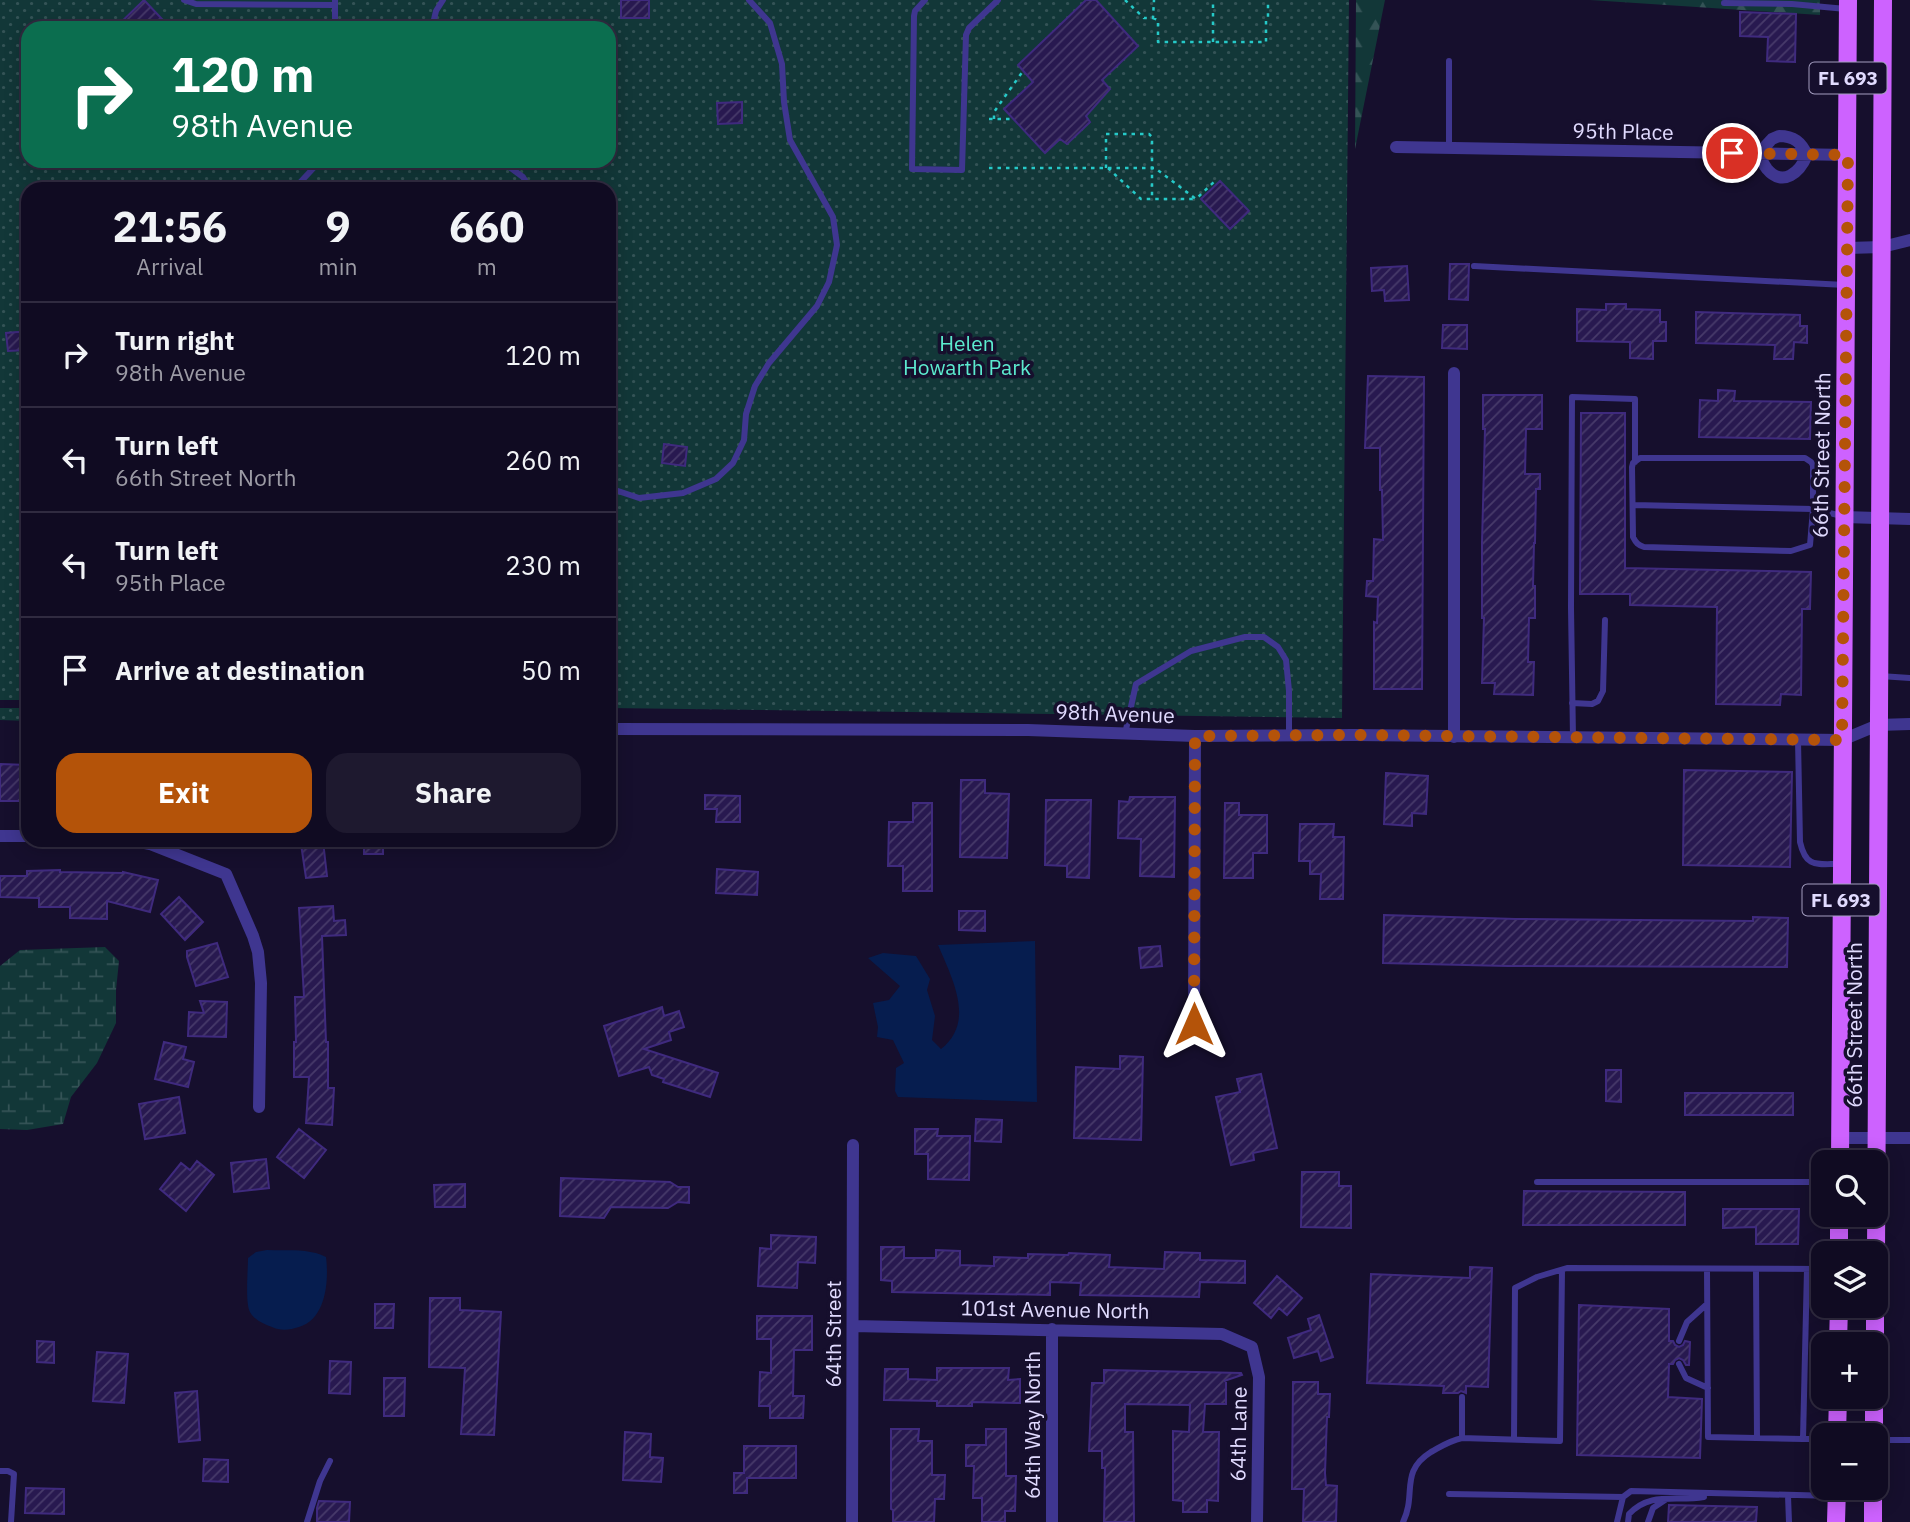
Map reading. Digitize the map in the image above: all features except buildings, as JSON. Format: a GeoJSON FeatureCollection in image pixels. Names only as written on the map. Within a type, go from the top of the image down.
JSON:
{"type":"FeatureCollection","features":[{"type":"Feature","properties":{"kind":"main road","name":"66th Street North"},"geometry":{"type":"LineString","coordinates":[[1876,1241],[1883,0]]}},
{"type":"Feature","properties":{"kind":"main road","name":"66th Street North"},"geometry":{"type":"LineString","coordinates":[[1840,1150],[1848,4]]}},
{"type":"Feature","properties":{"kind":"main road"},"geometry":{"type":"LineString","coordinates":[[1836,1522],[1837,1500]]}},
{"type":"Feature","properties":{"kind":"main road"},"geometry":{"type":"LineString","coordinates":[[1873,1500],[1873,1522]]}},
{"type":"Feature","properties":{"kind":"street"},"geometry":{"type":"LineString","coordinates":[[1788,136],[1798,140],[1807,155],[1797,173],[1781,177],[1768,170],[1758,153],[1772,139],[1788,136]]}},
{"type":"Feature","properties":{"kind":"street","name":"95th Place"},"geometry":{"type":"LineString","coordinates":[[1396,147],[1848,155]]}},
{"type":"Feature","properties":{"kind":"street"},"geometry":{"type":"LineString","coordinates":[[1848,248],[1882,247],[1910,240]]}},
{"type":"Feature","properties":{"kind":"street"},"geometry":{"type":"LineString","coordinates":[[1454,373],[1454,737]]}},
{"type":"Feature","properties":{"kind":"street"},"geometry":{"type":"LineString","coordinates":[[1844,517],[1910,519]]}},
{"type":"Feature","properties":{"kind":"street","name":"98th Avenue"},"geometry":{"type":"LineString","coordinates":[[616,729],[1014,730],[1195,736],[1842,740],[1878,725],[1910,724]]}},
{"type":"Feature","properties":{"kind":"street"},"geometry":{"type":"LineString","coordinates":[[1194,1024],[1195,736]]}},
{"type":"Feature","properties":{"kind":"street"},"geometry":{"type":"LineString","coordinates":[[0,835],[21,836]]}},
{"type":"Feature","properties":{"kind":"street"},"geometry":{"type":"LineString","coordinates":[[158,847],[226,874],[253,936],[258,951],[261,983],[259,1107]]}},
{"type":"Feature","properties":{"kind":"street"},"geometry":{"type":"LineString","coordinates":[[1840,1138],[1910,1138]]}},
{"type":"Feature","properties":{"kind":"street","name":"64th Street"},"geometry":{"type":"LineString","coordinates":[[852,1522],[853,1145]]}},
{"type":"Feature","properties":{"kind":"street","name":"101st Avenue North"},"geometry":{"type":"LineString","coordinates":[[853,1326],[1222,1334],[1252,1347]]}},
{"type":"Feature","properties":{"kind":"street","name":"64th Way North"},"geometry":{"type":"LineString","coordinates":[[1052,1329],[1052,1522]]}},
{"type":"Feature","properties":{"kind":"street","name":"64th Lane"},"geometry":{"type":"LineString","coordinates":[[1252,1347],[1259,1377],[1257,1522]]}},
{"type":"Feature","properties":{"kind":"lane"},"geometry":{"type":"LineString","coordinates":[[184,0],[196,4],[335,2],[335,21]]}},
{"type":"Feature","properties":{"kind":"lane"},"geometry":{"type":"LineString","coordinates":[[434,21],[443,0]]}},
{"type":"Feature","properties":{"kind":"lane"},"geometry":{"type":"LineString","coordinates":[[616,490],[639,498],[683,493],[716,479],[733,463],[744,440],[746,414],[755,386],[769,363],[817,306],[829,282],[837,245],[833,217],[790,140],[782,64],[770,23],[749,0]]}},
{"type":"Feature","properties":{"kind":"lane"},"geometry":{"type":"LineString","coordinates":[[925,0],[914,16],[912,169],[962,170],[966,35],[969,28],[998,0]]}},
{"type":"Feature","properties":{"kind":"lane"},"geometry":{"type":"LineString","coordinates":[[1724,3],[1848,4]]}},
{"type":"Feature","properties":{"kind":"lane"},"geometry":{"type":"LineString","coordinates":[[1449,61],[1449,148]]}},
{"type":"Feature","properties":{"kind":"lane"},"geometry":{"type":"LineString","coordinates":[[300,182],[314,168]]}},
{"type":"Feature","properties":{"kind":"lane"},"geometry":{"type":"LineString","coordinates":[[511,168],[526,182]]}},
{"type":"Feature","properties":{"kind":"lane"},"geometry":{"type":"LineString","coordinates":[[1474,266],[1847,285]]}},
{"type":"Feature","properties":{"kind":"lane"},"geometry":{"type":"LineString","coordinates":[[1573,738],[1572,397],[1635,399],[1635,462]]}},
{"type":"Feature","properties":{"kind":"lane"},"geometry":{"type":"LineString","coordinates":[[1640,458],[1805,458],[1813,466],[1810,545],[1791,551],[1638,545],[1633,537],[1633,505],[1632,467],[1640,458]]}},
{"type":"Feature","properties":{"kind":"lane"},"geometry":{"type":"LineString","coordinates":[[1633,505],[1813,509],[1844,517]]}},
{"type":"Feature","properties":{"kind":"lane"},"geometry":{"type":"LineString","coordinates":[[1572,703],[1592,704],[1598,701],[1603,691],[1605,620]]}},
{"type":"Feature","properties":{"kind":"lane"},"geometry":{"type":"LineString","coordinates":[[1125,734],[1136,684],[1191,651],[1245,637],[1264,637],[1278,647],[1286,660],[1289,736]]}},
{"type":"Feature","properties":{"kind":"lane"},"geometry":{"type":"LineString","coordinates":[[1879,676],[1910,678]]}},
{"type":"Feature","properties":{"kind":"lane"},"geometry":{"type":"LineString","coordinates":[[1798,740],[1800,842],[1804,856],[1812,864],[1841,864]]}},
{"type":"Feature","properties":{"kind":"lane"},"geometry":{"type":"LineString","coordinates":[[1537,1182],[1811,1182]]}},
{"type":"Feature","properties":{"kind":"lane"},"geometry":{"type":"LineString","coordinates":[[1514,1439],[1515,1288],[1537,1277],[1567,1268],[1811,1269]]}},
{"type":"Feature","properties":{"kind":"lane"},"geometry":{"type":"LineString","coordinates":[[1707,1269],[1708,1437],[1811,1439]]}},
{"type":"Feature","properties":{"kind":"lane"},"geometry":{"type":"LineString","coordinates":[[1756,1269],[1757,1438]]}},
{"type":"Feature","properties":{"kind":"lane"},"geometry":{"type":"LineString","coordinates":[[1803,1439],[1807,1269]]}},
{"type":"Feature","properties":{"kind":"lane"},"geometry":{"type":"LineString","coordinates":[[1403,1522],[1408,1513],[1412,1470],[1420,1459],[1447,1442],[1461,1438],[1560,1441],[1562,1270]]}},
{"type":"Feature","properties":{"kind":"lane"},"geometry":{"type":"LineString","coordinates":[[1679,1341],[1687,1322],[1707,1304]]}},
{"type":"Feature","properties":{"kind":"lane"},"geometry":{"type":"LineString","coordinates":[[1679,1364],[1686,1378],[1708,1388]]}},
{"type":"Feature","properties":{"kind":"lane"},"geometry":{"type":"LineString","coordinates":[[1461,1396],[1461,1438]]}},
{"type":"Feature","properties":{"kind":"lane"},"geometry":{"type":"LineString","coordinates":[[1888,1440],[1910,1440]]}},
{"type":"Feature","properties":{"kind":"lane"},"geometry":{"type":"LineString","coordinates":[[307,1522],[320,1481],[330,1461]]}},
{"type":"Feature","properties":{"kind":"lane"},"geometry":{"type":"LineString","coordinates":[[0,1471],[14,1474],[11,1522]]}},
{"type":"Feature","properties":{"kind":"lane"},"geometry":{"type":"LineString","coordinates":[[1448,1494],[1623,1497],[1632,1491],[1716,1495],[1811,1494]]}},
{"type":"Feature","properties":{"kind":"lane"},"geometry":{"type":"LineString","coordinates":[[1628,1522],[1629,1514],[1638,1504],[1651,1499],[1689,1499],[1716,1495]]}},
{"type":"Feature","properties":{"kind":"lane"},"geometry":{"type":"LineString","coordinates":[[1788,1496],[1788,1522]]}},
{"type":"Feature","properties":{"kind":"lane"},"geometry":{"type":"LineString","coordinates":[[1617,1522],[1623,1497]]}},
{"type":"Feature","properties":{"kind":"lane"},"geometry":{"type":"LineString","coordinates":[[1648,1522],[1653,1508],[1667,1499]]}},
{"type":"Feature","properties":{"kind":"path"},"geometry":{"type":"LineString","coordinates":[[1125,0],[1144,18],[1158,20],[1158,42],[1266,42],[1269,0]]}},
{"type":"Feature","properties":{"kind":"path"},"geometry":{"type":"LineString","coordinates":[[1153,0],[1153,18]]}},
{"type":"Feature","properties":{"kind":"path"},"geometry":{"type":"LineString","coordinates":[[1213,0],[1213,42]]}},
{"type":"Feature","properties":{"kind":"path"},"geometry":{"type":"LineString","coordinates":[[1013,119],[991,119],[1023,71]]}},
{"type":"Feature","properties":{"kind":"path"},"geometry":{"type":"LineString","coordinates":[[1152,199],[1152,137],[1149,134],[1106,134],[1107,168],[1141,199],[1152,199],[1196,199],[1217,179]]}},
{"type":"Feature","properties":{"kind":"path"},"geometry":{"type":"LineString","coordinates":[[989,168],[1156,168],[1196,199]]}},
{"type":"Feature","properties":{"kind":"green space","name":"Helen Howarth Park"},"geometry":{"type":"Polygon","coordinates":[[[0,0],[1349,0],[1342,718],[616,708],[616,182],[21,182],[21,700],[0,700],[0,0]]]}},
{"type":"Feature","properties":{"kind":"green space"},"geometry":{"type":"Polygon","coordinates":[[[1356,0],[1385,0],[1355,149],[1356,0]]]}},
{"type":"Feature","properties":{"kind":"green space"},"geometry":{"type":"Polygon","coordinates":[[[1590,0],[1820,0],[1820,15],[1590,0]]]}},
{"type":"Feature","properties":{"kind":"green space"},"geometry":{"type":"Polygon","coordinates":[[[0,708],[21,708],[21,721],[0,720],[0,708]]]}},
{"type":"Feature","properties":{"kind":"green space"},"geometry":{"type":"Polygon","coordinates":[[[105,947],[119,961],[116,1023],[97,1063],[71,1097],[63,1124],[27,1130],[0,1129],[0,966],[20,950],[105,947]]]}},
{"type":"Feature","properties":{"kind":"water"},"geometry":{"type":"Polygon","coordinates":[[[1035,941],[1037,1102],[898,1097],[895,1091],[896,1068],[904,1063],[893,1040],[877,1037],[878,1027],[873,1003],[889,1000],[900,986],[868,958],[883,953],[916,956],[930,979],[927,990],[935,1016],[932,1040],[941,1049],[957,1026],[959,1013],[954,985],[938,945],[1035,941]]]}},
{"type":"Feature","properties":{"kind":"water"},"geometry":{"type":"Polygon","coordinates":[[[305,1251],[326,1257],[324,1298],[315,1316],[308,1323],[292,1329],[278,1329],[260,1321],[250,1312],[247,1294],[248,1258],[256,1252],[305,1251]]]}},
{"type":"Feature","properties":{"kind":"route"},"geometry":{"type":"LineString","coordinates":[[1194,1024],[1195,736],[1842,740],[1848,155],[1732,153]]}}]}
